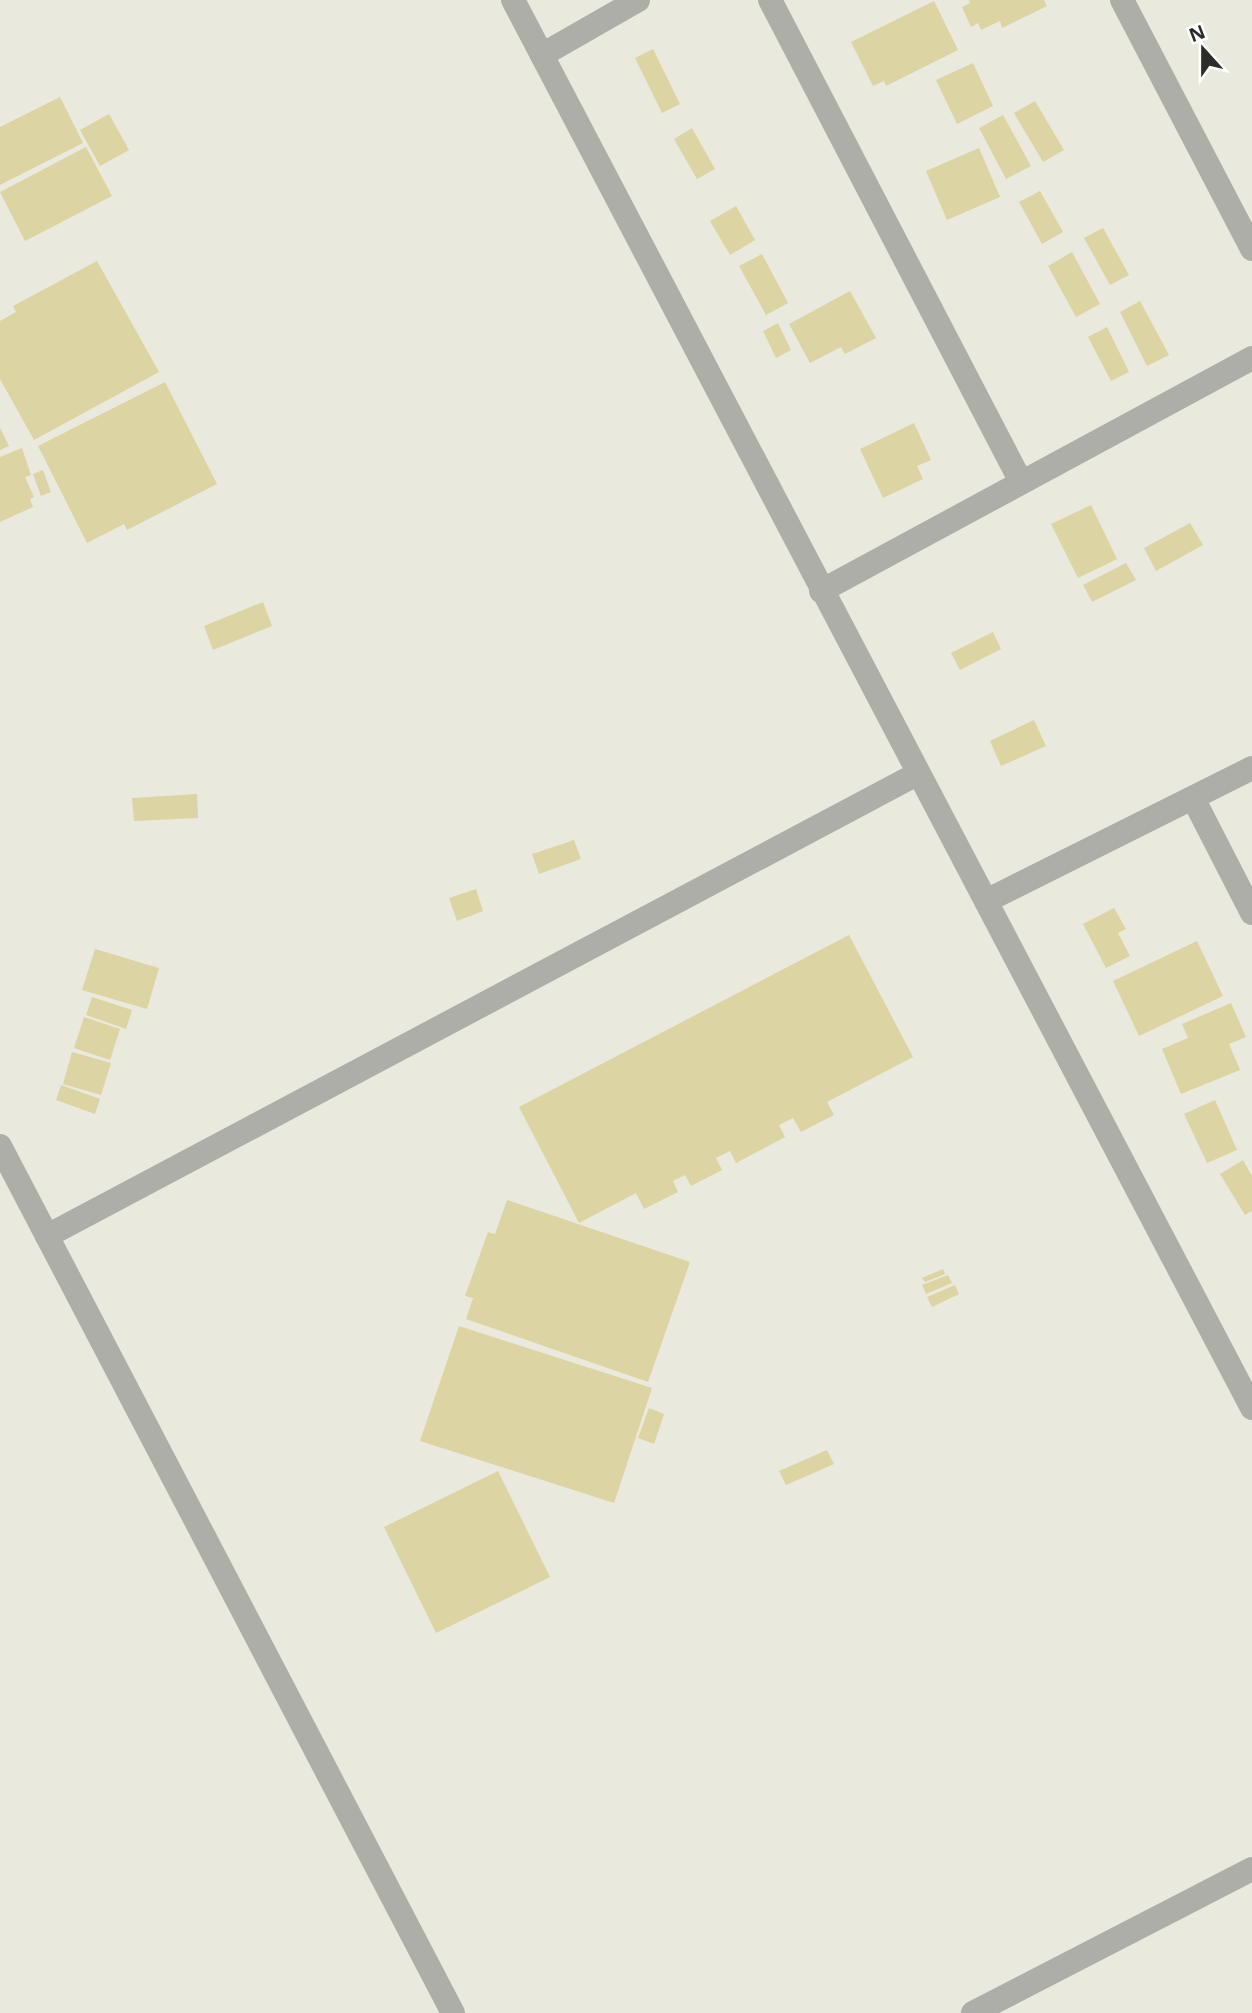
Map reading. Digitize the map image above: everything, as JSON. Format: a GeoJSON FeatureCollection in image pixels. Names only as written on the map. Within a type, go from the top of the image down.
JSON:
{"type":"FeatureCollection","features":[{"type":"Feature","properties":{"kind":"street"},"geometry":{"type":"LineString","coordinates":[[513,0],[1252,1408]]}},
{"type":"Feature","properties":{"kind":"street"},"geometry":{"type":"LineString","coordinates":[[542,55],[638,0]]}},
{"type":"Feature","properties":{"kind":"street"},"geometry":{"type":"LineString","coordinates":[[770,0],[1021,482]]}},
{"type":"Feature","properties":{"kind":"street"},"geometry":{"type":"LineString","coordinates":[[1122,0],[1252,248]]}},
{"type":"Feature","properties":{"kind":"street"},"geometry":{"type":"LineString","coordinates":[[821,591],[1252,358]]}},
{"type":"Feature","properties":{"kind":"street"},"geometry":{"type":"LineString","coordinates":[[986,901],[1252,768]]}},
{"type":"Feature","properties":{"kind":"street"},"geometry":{"type":"LineString","coordinates":[[47,1236],[917,774]]}},
{"type":"Feature","properties":{"kind":"street"},"geometry":{"type":"LineString","coordinates":[[1193,798],[1252,913]]}},
{"type":"Feature","properties":{"kind":"street"},"geometry":{"type":"LineString","coordinates":[[0,1146],[453,2013]]}},
{"type":"Feature","properties":{"kind":"street"},"geometry":{"type":"LineString","coordinates":[[973,2013],[1252,1869]]}},
{"type":"Feature","properties":{"kind":"building"},"geometry":{"type":"Polygon","coordinates":[[[969,0],[1044,0],[1047,6],[1002,28],[1000,21],[981,30],[978,23],[971,27],[962,7],[970,3],[969,0]]]}},
{"type":"Feature","properties":{"kind":"building"},"geometry":{"type":"Polygon","coordinates":[[[934,1],[958,50],[886,86],[884,81],[873,86],[851,42],[934,1]]]}},
{"type":"Feature","properties":{"kind":"building"},"geometry":{"type":"Polygon","coordinates":[[[653,49],[680,104],[662,113],[635,58],[653,49]]]}},
{"type":"Feature","properties":{"kind":"building"},"geometry":{"type":"Polygon","coordinates":[[[973,63],[993,106],[957,124],[936,80],[973,63]]]}},
{"type":"Feature","properties":{"kind":"building"},"geometry":{"type":"Polygon","coordinates":[[[60,97],[83,143],[0,185],[0,127],[60,97]]]}},
{"type":"Feature","properties":{"kind":"building"},"geometry":{"type":"Polygon","coordinates":[[[1035,101],[1064,150],[1043,162],[1014,113],[1035,101]]]}},
{"type":"Feature","properties":{"kind":"building"},"geometry":{"type":"Polygon","coordinates":[[[109,114],[129,150],[100,166],[80,130],[109,114]]]}},
{"type":"Feature","properties":{"kind":"building"},"geometry":{"type":"Polygon","coordinates":[[[1003,115],[1031,166],[1006,179],[979,128],[1003,115]]]}},
{"type":"Feature","properties":{"kind":"building"},"geometry":{"type":"Polygon","coordinates":[[[692,128],[715,169],[697,179],[674,139],[692,128]]]}},
{"type":"Feature","properties":{"kind":"building"},"geometry":{"type":"Polygon","coordinates":[[[86,147],[112,196],[25,241],[0,192],[86,147]]]}},
{"type":"Feature","properties":{"kind":"building"},"geometry":{"type":"Polygon","coordinates":[[[979,148],[1000,197],[947,220],[926,171],[979,148]]]}},
{"type":"Feature","properties":{"kind":"building"},"geometry":{"type":"Polygon","coordinates":[[[1040,191],[1063,232],[1042,244],[1019,202],[1040,191]]]}},
{"type":"Feature","properties":{"kind":"building"},"geometry":{"type":"Polygon","coordinates":[[[736,206],[755,240],[730,255],[710,221],[736,206]]]}},
{"type":"Feature","properties":{"kind":"building"},"geometry":{"type":"Polygon","coordinates":[[[1103,228],[1129,275],[1110,285],[1084,238],[1103,228]]]}},
{"type":"Feature","properties":{"kind":"building"},"geometry":{"type":"Polygon","coordinates":[[[1072,252],[1100,304],[1076,317],[1048,266],[1072,252]]]}},
{"type":"Feature","properties":{"kind":"building"},"geometry":{"type":"Polygon","coordinates":[[[762,254],[788,303],[766,315],[739,266],[762,254]]]}},
{"type":"Feature","properties":{"kind":"building"},"geometry":{"type":"Polygon","coordinates":[[[97,261],[159,372],[34,440],[0,379],[0,321],[16,312],[13,306],[97,261]]]}},
{"type":"Feature","properties":{"kind":"building"},"geometry":{"type":"Polygon","coordinates":[[[850,291],[876,338],[845,354],[841,347],[810,363],[789,324],[850,291]]]}},
{"type":"Feature","properties":{"kind":"building"},"geometry":{"type":"Polygon","coordinates":[[[1140,301],[1169,355],[1147,366],[1120,312],[1140,301]]]}},
{"type":"Feature","properties":{"kind":"building"},"geometry":{"type":"Polygon","coordinates":[[[778,323],[791,350],[776,358],[763,331],[778,323]]]}},
{"type":"Feature","properties":{"kind":"building"},"geometry":{"type":"Polygon","coordinates":[[[1107,327],[1129,372],[1111,381],[1088,337],[1107,327]]]}},
{"type":"Feature","properties":{"kind":"building"},"geometry":{"type":"Polygon","coordinates":[[[165,382],[217,484],[127,530],[124,524],[87,543],[38,446],[165,382]]]}},
{"type":"Feature","properties":{"kind":"building"},"geometry":{"type":"Polygon","coordinates":[[[914,423],[931,460],[917,466],[923,479],[883,498],[860,449],[914,423]]]}},
{"type":"Feature","properties":{"kind":"building"},"geometry":{"type":"Polygon","coordinates":[[[0,428],[9,446],[0,450],[0,428]]]}},
{"type":"Feature","properties":{"kind":"building"},"geometry":{"type":"Polygon","coordinates":[[[22,448],[31,475],[25,477],[34,497],[30,499],[33,507],[0,522],[0,457],[22,448]]]}},
{"type":"Feature","properties":{"kind":"building"},"geometry":{"type":"Polygon","coordinates":[[[43,470],[51,492],[41,496],[33,474],[43,470]]]}},
{"type":"Feature","properties":{"kind":"building"},"geometry":{"type":"Polygon","coordinates":[[[1091,505],[1117,559],[1078,578],[1051,524],[1091,505]]]}},
{"type":"Feature","properties":{"kind":"building"},"geometry":{"type":"Polygon","coordinates":[[[1190,523],[1203,545],[1156,571],[1144,548],[1190,523]]]}},
{"type":"Feature","properties":{"kind":"building"},"geometry":{"type":"Polygon","coordinates":[[[1126,563],[1136,580],[1092,602],[1083,585],[1126,563]]]}},
{"type":"Feature","properties":{"kind":"building"},"geometry":{"type":"Polygon","coordinates":[[[263,602],[272,626],[213,650],[204,626],[263,602]]]}},
{"type":"Feature","properties":{"kind":"building"},"geometry":{"type":"Polygon","coordinates":[[[993,632],[1001,649],[960,670],[951,653],[993,632]]]}},
{"type":"Feature","properties":{"kind":"building"},"geometry":{"type":"Polygon","coordinates":[[[1034,720],[1046,746],[1001,766],[990,741],[1034,720]]]}},
{"type":"Feature","properties":{"kind":"building"},"geometry":{"type":"Polygon","coordinates":[[[197,794],[198,818],[134,821],[132,798],[197,794]]]}},
{"type":"Feature","properties":{"kind":"building"},"geometry":{"type":"Polygon","coordinates":[[[574,840],[581,859],[539,874],[532,854],[574,840]]]}},
{"type":"Feature","properties":{"kind":"building"},"geometry":{"type":"Polygon","coordinates":[[[476,889],[483,911],[457,921],[449,898],[476,889]]]}},
{"type":"Feature","properties":{"kind":"building"},"geometry":{"type":"Polygon","coordinates":[[[1114,908],[1126,929],[1118,933],[1130,956],[1106,968],[1083,924],[1114,908]]]}},
{"type":"Feature","properties":{"kind":"building"},"geometry":{"type":"Polygon","coordinates":[[[849,935],[913,1057],[827,1102],[834,1115],[801,1132],[793,1118],[779,1125],[785,1137],[736,1163],[730,1151],[716,1158],[722,1170],[691,1186],[685,1175],[673,1181],[678,1192],[644,1209],[636,1193],[579,1223],[519,1107],[849,935]]]}},
{"type":"Feature","properties":{"kind":"building"},"geometry":{"type":"Polygon","coordinates":[[[1197,941],[1223,996],[1139,1036],[1113,981],[1197,941]]]}},
{"type":"Feature","properties":{"kind":"building"},"geometry":{"type":"Polygon","coordinates":[[[95,949],[159,968],[147,1009],[82,990],[95,949]]]}},
{"type":"Feature","properties":{"kind":"building"},"geometry":{"type":"Polygon","coordinates":[[[92,997],[132,1010],[126,1029],[86,1015],[92,997]]]}},
{"type":"Feature","properties":{"kind":"building"},"geometry":{"type":"Polygon","coordinates":[[[1231,1003],[1246,1037],[1229,1044],[1240,1070],[1181,1094],[1162,1049],[1188,1038],[1182,1024],[1231,1003]]]}},
{"type":"Feature","properties":{"kind":"building"},"geometry":{"type":"Polygon","coordinates":[[[84,1017],[120,1029],[110,1060],[74,1048],[84,1017]]]}},
{"type":"Feature","properties":{"kind":"building"},"geometry":{"type":"Polygon","coordinates":[[[72,1052],[111,1063],[101,1095],[63,1084],[72,1052]]]}},
{"type":"Feature","properties":{"kind":"building"},"geometry":{"type":"Polygon","coordinates":[[[61,1085],[100,1099],[95,1114],[56,1100],[61,1085]]]}},
{"type":"Feature","properties":{"kind":"building"},"geometry":{"type":"Polygon","coordinates":[[[1215,1100],[1237,1150],[1207,1163],[1184,1114],[1215,1100]]]}},
{"type":"Feature","properties":{"kind":"building"},"geometry":{"type":"Polygon","coordinates":[[[1243,1160],[1252,1176],[1252,1211],[1245,1215],[1220,1174],[1243,1160]]]}},
{"type":"Feature","properties":{"kind":"building"},"geometry":{"type":"Polygon","coordinates":[[[507,1200],[690,1262],[648,1382],[466,1319],[473,1298],[465,1296],[488,1232],[495,1234],[507,1200]]]}},
{"type":"Feature","properties":{"kind":"building"},"geometry":{"type":"Polygon","coordinates":[[[943,1269],[945,1274],[925,1282],[922,1278],[943,1269]]]}},
{"type":"Feature","properties":{"kind":"building"},"geometry":{"type":"Polygon","coordinates":[[[948,1275],[952,1283],[926,1294],[922,1285],[948,1275]]]}},
{"type":"Feature","properties":{"kind":"building"},"geometry":{"type":"Polygon","coordinates":[[[955,1285],[959,1294],[932,1307],[927,1297],[955,1285]]]}},
{"type":"Feature","properties":{"kind":"building"},"geometry":{"type":"Polygon","coordinates":[[[459,1326],[652,1388],[614,1503],[420,1441],[459,1326]]]}},
{"type":"Feature","properties":{"kind":"building"},"geometry":{"type":"Polygon","coordinates":[[[649,1408],[664,1414],[654,1444],[638,1438],[649,1408]]]}},
{"type":"Feature","properties":{"kind":"building"},"geometry":{"type":"Polygon","coordinates":[[[827,1450],[834,1464],[786,1485],[779,1471],[827,1450]]]}},
{"type":"Feature","properties":{"kind":"building"},"geometry":{"type":"Polygon","coordinates":[[[498,1471],[550,1577],[436,1633],[384,1527],[498,1471]]]}}]}
